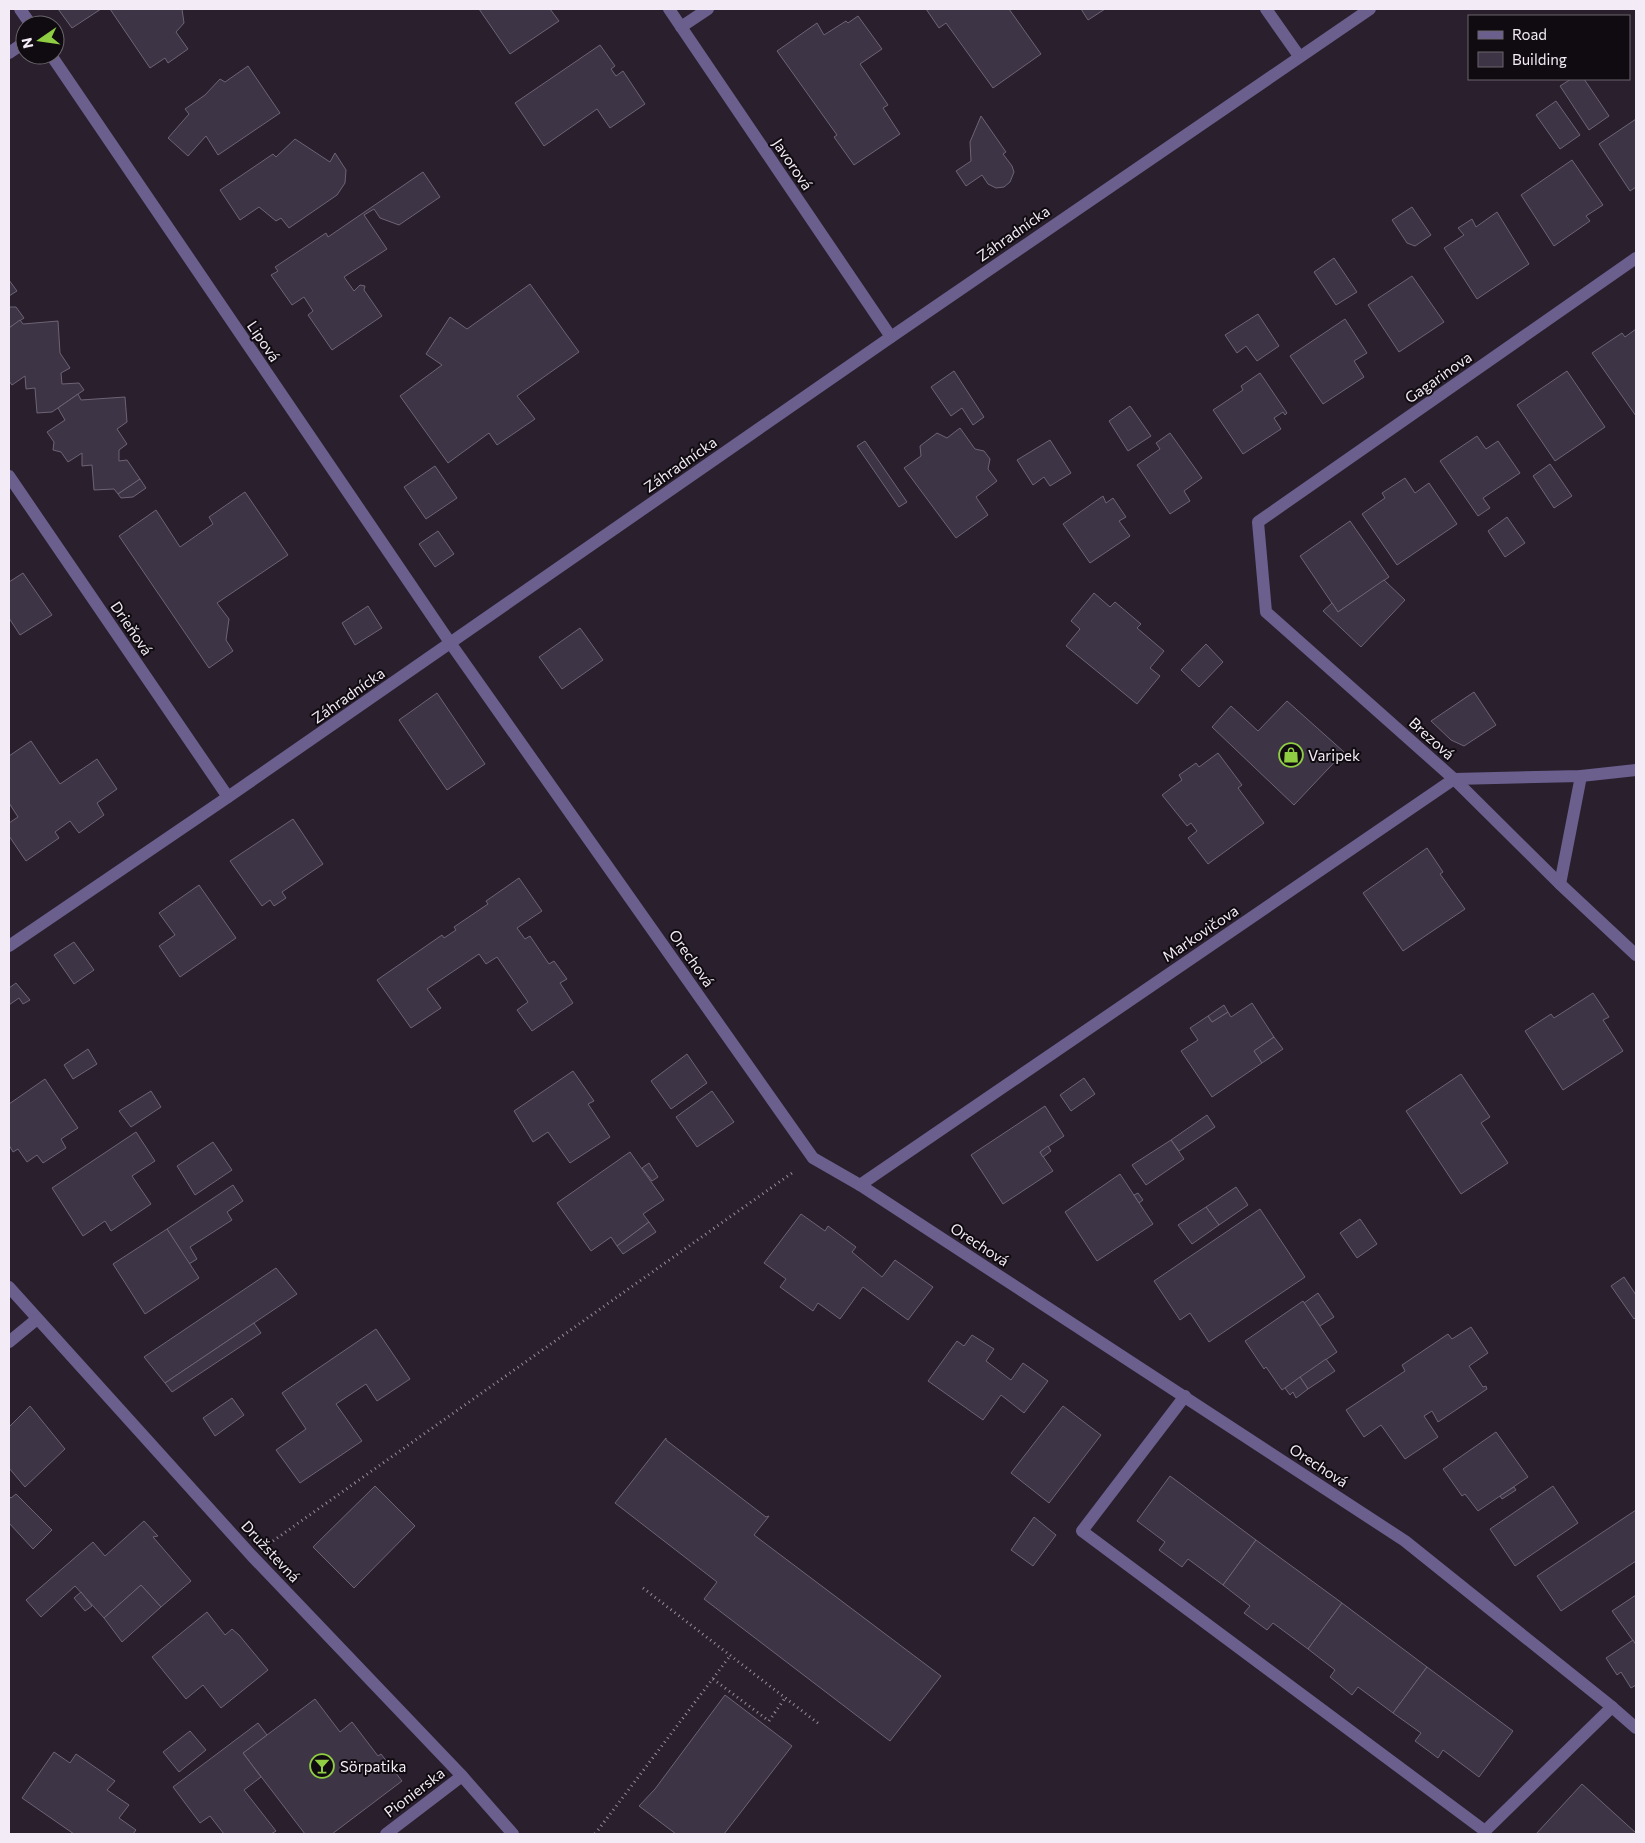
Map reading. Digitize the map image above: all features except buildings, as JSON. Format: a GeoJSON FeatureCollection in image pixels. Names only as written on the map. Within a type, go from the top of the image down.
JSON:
{"type":"FeatureCollection","features":[{"type":"Feature","properties":{"kind":"street","name":"Javorová"},"geometry":{"type":"LineString","coordinates":[[669,9],[891,337]]}},
{"type":"Feature","properties":{"kind":"street"},"geometry":{"type":"LineString","coordinates":[[681,27],[708,9]]}},
{"type":"Feature","properties":{"kind":"street"},"geometry":{"type":"LineString","coordinates":[[1266,9],[1299,56]]}},
{"type":"Feature","properties":{"kind":"street","name":"Záhradnícka"},"geometry":{"type":"LineString","coordinates":[[9,946],[450,644],[1299,56],[1370,9]]}},
{"type":"Feature","properties":{"kind":"street","name":"Lipová"},"geometry":{"type":"LineString","coordinates":[[58,65],[450,644]]}},
{"type":"Feature","properties":{"kind":"street","name":"Gagarinova"},"geometry":{"type":"LineString","coordinates":[[1258,522],[1636,258]]}},
{"type":"Feature","properties":{"kind":"street","name":"Drieňová"},"geometry":{"type":"LineString","coordinates":[[9,476],[228,797]]}},
{"type":"Feature","properties":{"kind":"street","name":"Brezová"},"geometry":{"type":"LineString","coordinates":[[1258,522],[1266,612],[1454,779],[1560,884],[1636,955]]}},
{"type":"Feature","properties":{"kind":"street","name":"Orechová"},"geometry":{"type":"LineString","coordinates":[[450,644],[813,1158],[860,1185],[1405,1541],[1636,1728]]}},
{"type":"Feature","properties":{"kind":"street"},"geometry":{"type":"LineString","coordinates":[[1454,779],[1581,776],[1636,770]]}},
{"type":"Feature","properties":{"kind":"street"},"geometry":{"type":"LineString","coordinates":[[1560,884],[1581,776]]}},
{"type":"Feature","properties":{"kind":"street","name":"Markovičova"},"geometry":{"type":"LineString","coordinates":[[860,1185],[1454,779]]}},
{"type":"Feature","properties":{"kind":"street","name":"Družstevná"},"geometry":{"type":"LineString","coordinates":[[9,1287],[252,1556],[462,1776],[513,1834]]}},
{"type":"Feature","properties":{"kind":"street"},"geometry":{"type":"LineString","coordinates":[[9,1342],[37,1319]]}},
{"type":"Feature","properties":{"kind":"street"},"geometry":{"type":"LineString","coordinates":[[1185,1396],[1082,1531],[1484,1832],[1612,1707]]}},
{"type":"Feature","properties":{"kind":"street","name":"Pionierska"},"geometry":{"type":"LineString","coordinates":[[386,1834],[462,1776]]}},
{"type":"Feature","properties":{"kind":"path"},"geometry":{"type":"LineString","coordinates":[[252,1556],[813,1158]]}},
{"type":"Feature","properties":{"kind":"path"},"geometry":{"type":"LineString","coordinates":[[643,1588],[818,1724]]}},
{"type":"Feature","properties":{"kind":"path"},"geometry":{"type":"LineString","coordinates":[[596,1834],[730,1656]]}},
{"type":"Feature","properties":{"kind":"path"},"geometry":{"type":"LineString","coordinates":[[713,1679],[769,1721],[785,1698]]}},
{"type":"Feature","properties":{"kind":"place","name":"Varipek"},"geometry":{"type":"Point","coordinates":[1291,755]}},
{"type":"Feature","properties":{"kind":"place","name":"Sörpatika"},"geometry":{"type":"Point","coordinates":[322,1766]}}]}
